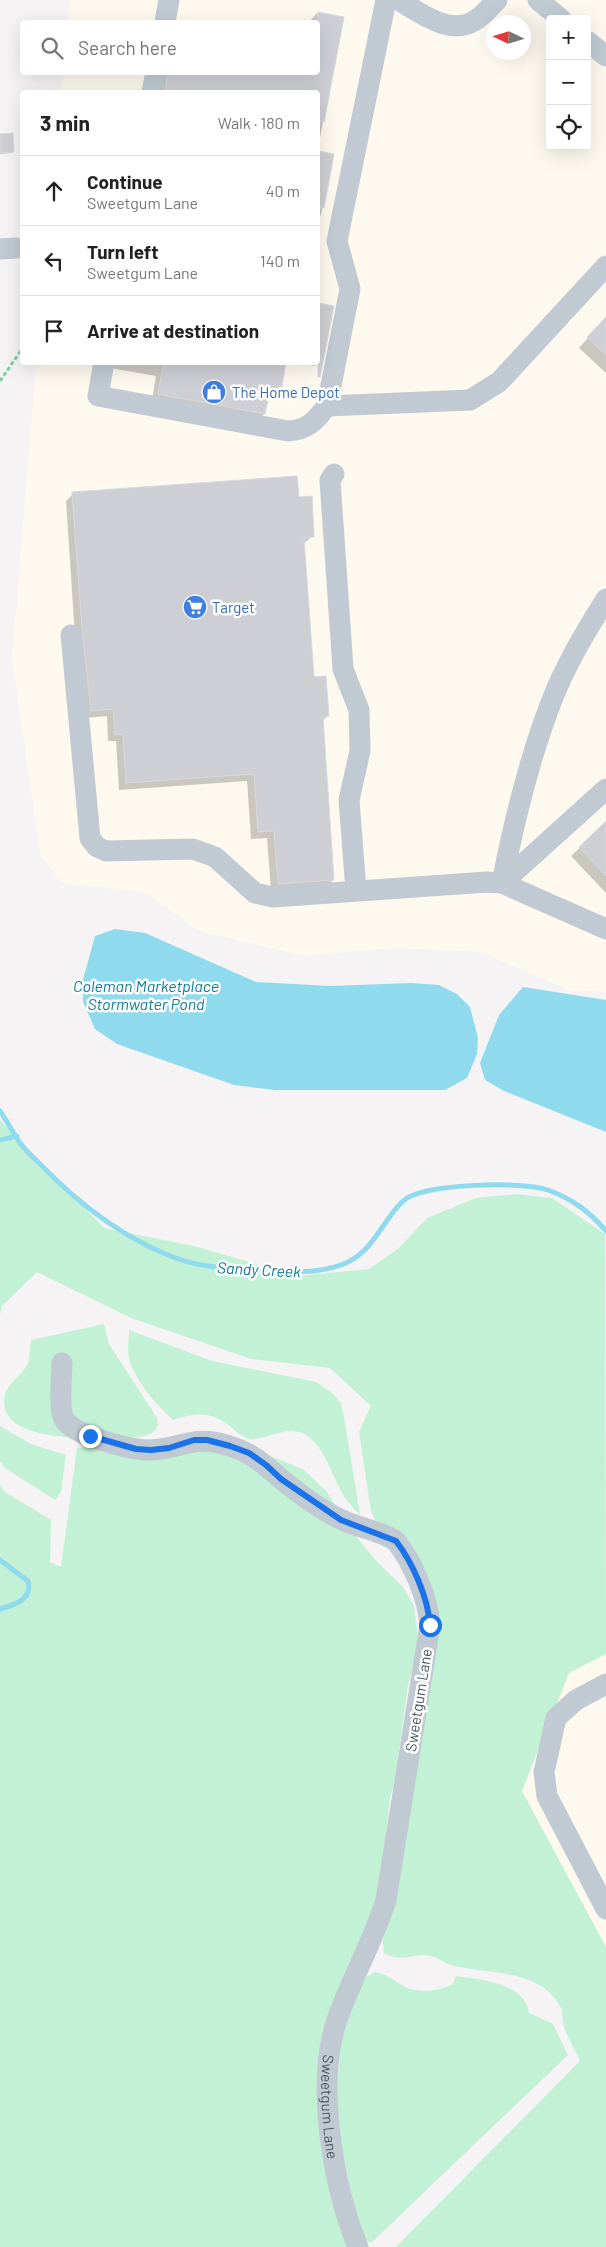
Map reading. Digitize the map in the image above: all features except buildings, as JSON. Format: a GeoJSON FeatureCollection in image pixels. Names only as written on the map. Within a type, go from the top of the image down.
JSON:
{"type":"FeatureCollection","features":[{"type":"Feature","properties":{"kind":"street"},"geometry":{"type":"LineString","coordinates":[[165,20],[169,0]]}},
{"type":"Feature","properties":{"kind":"street"},"geometry":{"type":"LineString","coordinates":[[103,365],[98,396],[288,431],[303,430],[314,422],[327,406],[350,289],[338,241],[386,0]]}},
{"type":"Feature","properties":{"kind":"street"},"geometry":{"type":"LineString","coordinates":[[398,0],[439,23],[459,27],[474,21],[497,0]]}},
{"type":"Feature","properties":{"kind":"street"},"geometry":{"type":"LineString","coordinates":[[538,0],[555,15]]}},
{"type":"Feature","properties":{"kind":"street"},"geometry":{"type":"LineString","coordinates":[[152,90],[155,75]]}},
{"type":"Feature","properties":{"kind":"street"},"geometry":{"type":"LineString","coordinates":[[327,406],[470,400],[499,382],[606,266]]}},
{"type":"Feature","properties":{"kind":"street"},"geometry":{"type":"LineString","coordinates":[[334,474],[330,480],[343,669],[358,710],[360,751],[349,800],[356,891]]}},
{"type":"Feature","properties":{"kind":"street"},"geometry":{"type":"LineString","coordinates":[[502,883],[511,834],[529,768],[553,698],[584,635],[606,599]]}},
{"type":"Feature","properties":{"kind":"street"},"geometry":{"type":"LineString","coordinates":[[71,635],[90,838],[97,846],[106,851],[194,849],[215,857],[255,892],[273,897],[487,882],[502,883],[606,929]]}},
{"type":"Feature","properties":{"kind":"street"},"geometry":{"type":"LineString","coordinates":[[502,883],[606,789]]}},
{"type":"Feature","properties":{"kind":"street","name":"Sweetgum Lane"},"geometry":{"type":"LineString","coordinates":[[62,1363],[62,1410],[64,1419],[70,1427],[90,1436],[136,1449],[169,1448],[194,1440],[207,1440],[249,1453],[321,1508],[341,1520],[396,1541],[415,1575],[429,1611],[430,1625],[386,1900],[379,1922],[337,2021],[327,2065],[329,2121],[338,2178],[358,2247]]}},
{"type":"Feature","properties":{"kind":"street"},"geometry":{"type":"LineString","coordinates":[[606,1684],[576,1700],[556,1718],[544,1772],[547,1796],[606,1909]]}},
{"type":"Feature","properties":{"kind":"path"},"geometry":{"type":"LineString","coordinates":[[0,381],[20,352]]}},
{"type":"Feature","properties":{"kind":"shaded area"},"geometry":{"type":"Polygon","coordinates":[[[70,0],[606,0],[606,992],[569,990],[481,952],[394,948],[304,956],[199,931],[146,893],[62,883],[40,854],[12,661],[36,365],[320,365],[320,90],[61,90],[63,75],[320,75],[320,20],[68,20],[70,0]]]}},
{"type":"Feature","properties":{"kind":"shaded area"},"geometry":{"type":"Polygon","coordinates":[[[606,1632],[606,1976],[502,1786],[544,1666],[606,1632]]]}},
{"type":"Feature","properties":{"kind":"green space"},"geometry":{"type":"Polygon","coordinates":[[[0,1120],[104,1228],[194,1246],[297,1276],[369,1269],[398,1249],[427,1218],[476,1198],[517,1194],[552,1198],[605,1234],[606,1654],[569,1673],[522,1791],[606,1947],[606,2247],[396,2247],[580,2061],[564,2028],[561,2008],[551,1995],[539,1985],[510,1975],[448,1964],[436,1957],[418,1955],[397,1958],[384,1953],[383,1941],[405,1825],[423,1577],[388,1548],[371,1511],[359,1432],[371,1406],[330,1368],[251,1359],[131,1318],[37,1272],[2,1306],[0,1314],[0,1120]]]}},
{"type":"Feature","properties":{"kind":"green space"},"geometry":{"type":"Polygon","coordinates":[[[104,1324],[109,1344],[157,1418],[158,1425],[155,1430],[145,1436],[134,1438],[69,1437],[35,1432],[21,1427],[11,1419],[5,1408],[5,1393],[28,1363],[31,1340],[104,1324]]]}},
{"type":"Feature","properties":{"kind":"green space"},"geometry":{"type":"Polygon","coordinates":[[[129,1330],[212,1361],[316,1382],[331,1392],[341,1403],[360,1515],[345,1497],[318,1446],[303,1433],[287,1431],[251,1439],[246,1438],[224,1422],[211,1416],[193,1415],[173,1420],[153,1400],[136,1375],[128,1355],[129,1330]]]}},
{"type":"Feature","properties":{"kind":"green space"},"geometry":{"type":"Polygon","coordinates":[[[0,1426],[31,1444],[66,1455],[61,1492],[55,1500],[5,1468],[0,1461],[0,1426]]]}},
{"type":"Feature","properties":{"kind":"green space"},"geometry":{"type":"Polygon","coordinates":[[[77,1448],[233,1449],[276,1458],[304,1470],[326,1491],[355,1535],[378,1563],[404,1588],[414,1606],[419,1646],[408,1685],[395,1781],[390,1797],[378,1909],[329,2027],[350,2247],[0,2247],[0,1485],[5,1492],[51,1520],[50,1562],[61,1567],[77,1448]]]}},
{"type":"Feature","properties":{"kind":"green space"},"geometry":{"type":"Polygon","coordinates":[[[375,1972],[403,1986],[422,1991],[435,1990],[453,1984],[456,1976],[500,1984],[519,1995],[529,2013],[553,2024],[568,2055],[371,2243],[361,2237],[335,2121],[342,2022],[366,1977],[375,1972]]]}},
{"type":"Feature","properties":{"kind":"water","name":"Coleman Marketplace Stormwater Pond"},"geometry":{"type":"Polygon","coordinates":[[[115,929],[145,933],[256,982],[330,986],[411,983],[439,985],[457,994],[470,1007],[478,1038],[477,1054],[467,1078],[445,1090],[275,1090],[234,1085],[117,1044],[95,1029],[83,1002],[83,980],[95,936],[115,929]]]}},
{"type":"Feature","properties":{"kind":"water"},"geometry":{"type":"Polygon","coordinates":[[[523,987],[606,1000],[606,1132],[504,1091],[485,1080],[480,1063],[499,1015],[523,987]]]}},
{"type":"Feature","properties":{"kind":"waterway","name":"Sandy Creek"},"geometry":{"type":"LineString","coordinates":[[0,1111],[25,1149],[86,1206],[136,1240],[173,1257],[195,1264],[293,1272],[332,1268],[352,1260],[361,1253],[376,1237],[395,1209],[403,1201],[430,1190],[474,1185],[518,1185],[548,1190],[580,1206],[606,1231]]}},
{"type":"Feature","properties":{"kind":"waterway","name":"Sandy Creek"},"geometry":{"type":"LineString","coordinates":[[0,1140],[17,1136]]}},
{"type":"Feature","properties":{"kind":"waterway","name":"Sandy Creek"},"geometry":{"type":"LineString","coordinates":[[0,1560],[28,1581],[29,1587],[28,1593],[21,1601],[0,1609]]}},
{"type":"Feature","properties":{"kind":"place","name":"The Home Depot"},"geometry":{"type":"Point","coordinates":[214,392]}},
{"type":"Feature","properties":{"kind":"place","name":"Target"},"geometry":{"type":"Point","coordinates":[195,607]}},
{"type":"Feature","properties":{"kind":"route"},"geometry":{"type":"LineString","coordinates":[[90,1436],[136,1449],[151,1450],[169,1448],[194,1440],[207,1440],[249,1453],[281,1479],[341,1520],[389,1536],[396,1541],[415,1575],[429,1611],[430,1625]]}}]}
